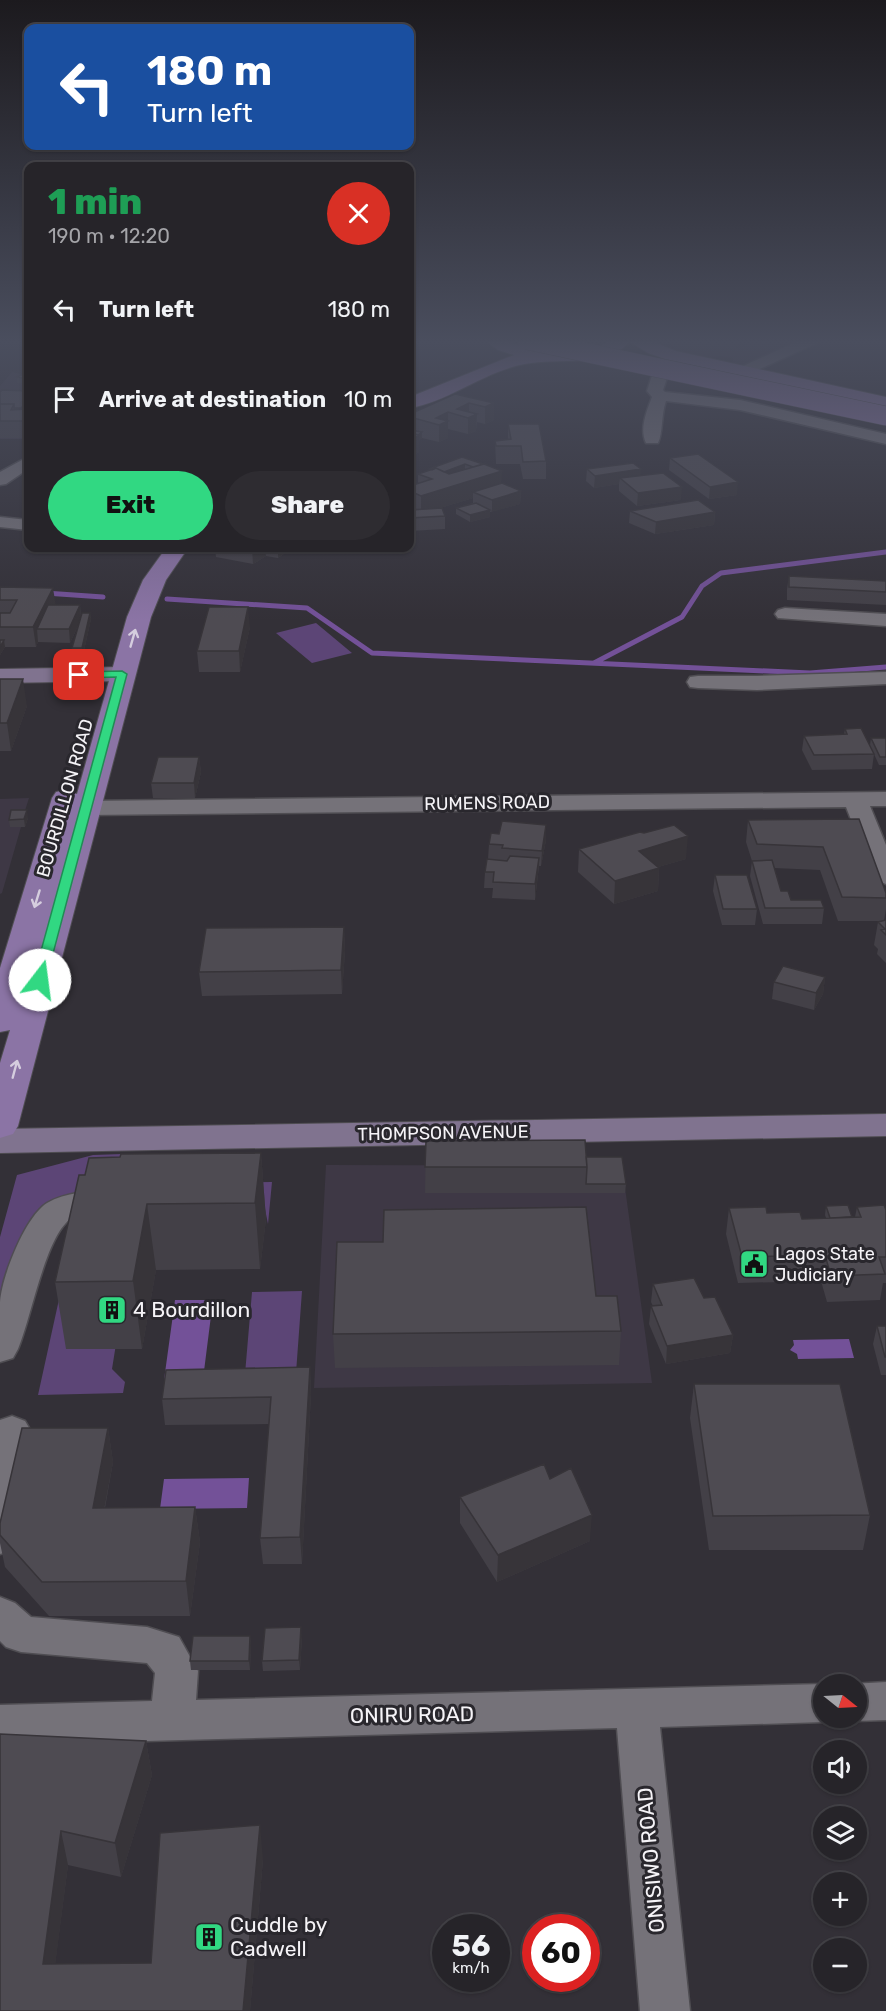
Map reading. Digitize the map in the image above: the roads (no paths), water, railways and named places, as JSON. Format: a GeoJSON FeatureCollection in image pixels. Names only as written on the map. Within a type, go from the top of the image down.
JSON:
{"type":"FeatureCollection","features":[{"type":"Feature","properties":{"kind":"main road","name":"BOURDILLON ROAD"},"geometry":{"type":"LineString","coordinates":[[0,1126],[87,808],[110,674],[130,590],[155,552]]}},
{"type":"Feature","properties":{"kind":"main road","name":"BOURDILLON ROAD"},"geometry":{"type":"LineString","coordinates":[[0,1022],[63,809],[110,674],[148,591],[174,552]]}},
{"type":"Feature","properties":{"kind":"street"},"geometry":{"type":"LineString","coordinates":[[652,434],[652,439]]}},
{"type":"Feature","properties":{"kind":"street"},"geometry":{"type":"LineString","coordinates":[[864,434],[886,439]]}},
{"type":"Feature","properties":{"kind":"street"},"geometry":{"type":"LineString","coordinates":[[0,480],[22,465]]}},
{"type":"Feature","properties":{"kind":"street"},"geometry":{"type":"LineString","coordinates":[[0,522],[24,525]]}},
{"type":"Feature","properties":{"kind":"street"},"geometry":{"type":"LineString","coordinates":[[785,614],[886,620]]}},
{"type":"Feature","properties":{"kind":"street"},"geometry":{"type":"LineString","coordinates":[[0,676],[110,674]]}},
{"type":"Feature","properties":{"kind":"street"},"geometry":{"type":"LineString","coordinates":[[698,682],[757,683],[886,678]]}},
{"type":"Feature","properties":{"kind":"street","name":"RUMENS ROAD"},"geometry":{"type":"LineString","coordinates":[[87,808],[886,799]]}},
{"type":"Feature","properties":{"kind":"street"},"geometry":{"type":"LineString","coordinates":[[855,800],[851,824],[886,876]]}},
{"type":"Feature","properties":{"kind":"street","name":"THOMPSON AVENUE"},"geometry":{"type":"LineString","coordinates":[[0,1141],[886,1125]]}},
{"type":"Feature","properties":{"kind":"street"},"geometry":{"type":"LineString","coordinates":[[0,1349],[35,1244],[47,1220],[57,1212],[76,1204],[139,1194]]}},
{"type":"Feature","properties":{"kind":"street"},"geometry":{"type":"LineString","coordinates":[[0,1538],[12,1431]]}},
{"type":"Feature","properties":{"kind":"street"},"geometry":{"type":"LineString","coordinates":[[0,1615],[21,1634],[147,1645],[164,1650],[177,1671],[172,1721]]}},
{"type":"Feature","properties":{"kind":"street"},"geometry":{"type":"LineString","coordinates":[[867,1702],[886,1701]]}},
{"type":"Feature","properties":{"kind":"street","name":"ONIRU ROAD"},"geometry":{"type":"LineString","coordinates":[[0,1725],[637,1710],[813,1703]]}},
{"type":"Feature","properties":{"kind":"street","name":"ONISIWO ROAD"},"geometry":{"type":"LineString","coordinates":[[637,1710],[665,2011]]}},
{"type":"Feature","properties":{"kind":"waterway"},"geometry":{"type":"LineString","coordinates":[[594,663],[682,617],[702,586],[721,573],[886,552]]}},
{"type":"Feature","properties":{"kind":"waterway"},"geometry":{"type":"LineString","coordinates":[[45,593],[103,597]]}},
{"type":"Feature","properties":{"kind":"waterway"},"geometry":{"type":"LineString","coordinates":[[167,599],[307,608],[372,653],[810,673],[886,667]]}},
{"type":"Feature","properties":{"kind":"place","name":"Lagos State Judiciary"},"geometry":{"type":"Point","coordinates":[754,1264]}},
{"type":"Feature","properties":{"kind":"place","name":"4 Bourdillon"},"geometry":{"type":"Point","coordinates":[112,1310]}},
{"type":"Feature","properties":{"kind":"place","name":"Cuddle by Cadwell"},"geometry":{"type":"Point","coordinates":[209,1937]}}]}
